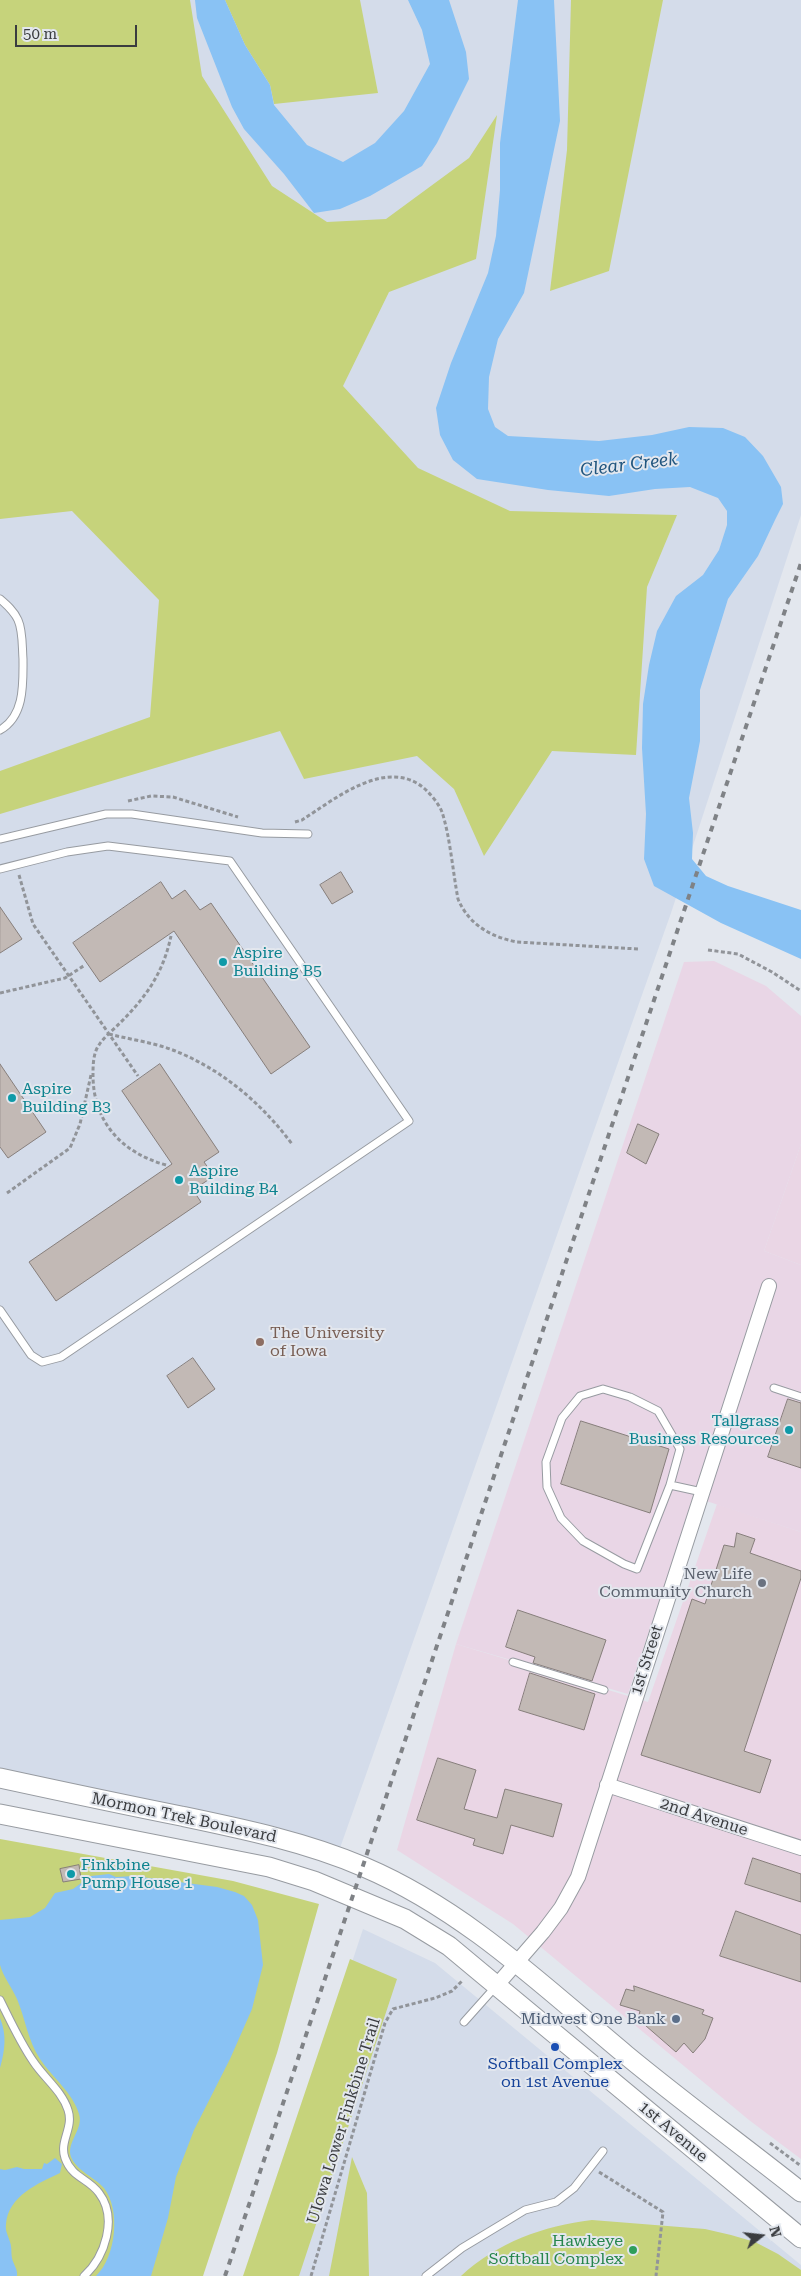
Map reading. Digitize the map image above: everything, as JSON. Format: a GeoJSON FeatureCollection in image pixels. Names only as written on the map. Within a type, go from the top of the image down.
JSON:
{"type":"FeatureCollection","features":[{"type":"Feature","properties":{"kind":"main road","name":"Mormon Trek Boulevard"},"geometry":{"type":"LineString","coordinates":[[0,1778],[241,1829],[318,1849],[365,1867]]}},
{"type":"Feature","properties":{"kind":"main road","name":"Mormon Trek Boulevard"},"geometry":{"type":"LineString","coordinates":[[0,1814],[269,1867],[314,1881],[346,1894]]}},
{"type":"Feature","properties":{"kind":"main road","name":"1st Avenue"},"geometry":{"type":"LineString","coordinates":[[365,1867],[418,1894],[467,1923],[628,2056],[801,2192]]}},
{"type":"Feature","properties":{"kind":"main road","name":"1st Avenue"},"geometry":{"type":"LineString","coordinates":[[346,1894],[405,1919],[449,1946],[801,2238]]}},
{"type":"Feature","properties":{"kind":"street","name":"1st Street"},"geometry":{"type":"LineString","coordinates":[[497,1985],[561,1908],[578,1877],[769,1286]]}},
{"type":"Feature","properties":{"kind":"street","name":"2nd Avenue"},"geometry":{"type":"LineString","coordinates":[[607,1785],[801,1848]]}},
{"type":"Feature","properties":{"kind":"lane"},"geometry":{"type":"LineString","coordinates":[[0,599],[18,619],[22,636],[23,684],[17,711],[12,720],[0,730]]}},
{"type":"Feature","properties":{"kind":"lane"},"geometry":{"type":"LineString","coordinates":[[0,839],[106,814],[132,814],[262,833],[308,834]]}},
{"type":"Feature","properties":{"kind":"lane"},"geometry":{"type":"LineString","coordinates":[[0,869],[67,852],[108,846],[230,861],[409,1121],[61,1357],[42,1362],[31,1355],[0,1310]]}},
{"type":"Feature","properties":{"kind":"lane"},"geometry":{"type":"LineString","coordinates":[[774,1388],[801,1397]]}},
{"type":"Feature","properties":{"kind":"lane"},"geometry":{"type":"LineString","coordinates":[[603,1389],[630,1397],[658,1411],[680,1449],[670,1484],[637,1569],[624,1564],[583,1541],[561,1518],[547,1487],[546,1462],[562,1418],[580,1396],[603,1389]]}},
{"type":"Feature","properties":{"kind":"lane"},"geometry":{"type":"LineString","coordinates":[[670,1484],[702,1492]]}},
{"type":"Feature","properties":{"kind":"lane"},"geometry":{"type":"LineString","coordinates":[[513,1662],[604,1690]]}},
{"type":"Feature","properties":{"kind":"lane"},"geometry":{"type":"LineString","coordinates":[[464,2022],[497,1985]]}},
{"type":"Feature","properties":{"kind":"lane"},"geometry":{"type":"LineString","coordinates":[[0,2000],[32,2061],[61,2096],[68,2110],[70,2120],[62,2145],[69,2168],[75,2175],[99,2193],[107,2210],[109,2225],[102,2249],[92,2269],[84,2276]]}},
{"type":"Feature","properties":{"kind":"lane"},"geometry":{"type":"LineString","coordinates":[[426,2276],[462,2248],[525,2210],[556,2202],[574,2188],[603,2151]]}},
{"type":"Feature","properties":{"kind":"path"},"geometry":{"type":"LineString","coordinates":[[288,824],[302,820],[354,788],[377,779],[400,777],[419,783],[442,810],[458,899],[463,911],[478,927],[500,938],[517,942],[638,950]]}},
{"type":"Feature","properties":{"kind":"path"},"geometry":{"type":"LineString","coordinates":[[123,803],[151,796],[173,797],[243,818]]}},
{"type":"Feature","properties":{"kind":"path"},"geometry":{"type":"LineString","coordinates":[[16,865],[33,924],[138,1076]]}},
{"type":"Feature","properties":{"kind":"path"},"geometry":{"type":"LineString","coordinates":[[7,1193],[70,1148],[80,1124],[98,1046],[142,999],[155,981],[166,958],[171,936]]}},
{"type":"Feature","properties":{"kind":"path"},"geometry":{"type":"LineString","coordinates":[[708,950],[738,954],[772,972],[801,991]]}},
{"type":"Feature","properties":{"kind":"path"},"geometry":{"type":"LineString","coordinates":[[0,993],[51,983],[69,976],[85,965]]}},
{"type":"Feature","properties":{"kind":"path"},"geometry":{"type":"LineString","coordinates":[[109,1034],[178,1052],[200,1062],[232,1084],[260,1107],[292,1144]]}},
{"type":"Feature","properties":{"kind":"path"},"geometry":{"type":"LineString","coordinates":[[93,1069],[93,1089],[107,1128],[126,1146],[151,1161],[166,1165]]}},
{"type":"Feature","properties":{"kind":"path","name":"UIowa Lower Finkbine Trail"},"geometry":{"type":"LineString","coordinates":[[311,2276],[385,2023],[393,2008],[435,1998],[452,1991],[461,1981],[479,1971]]}},
{"type":"Feature","properties":{"kind":"path"},"geometry":{"type":"LineString","coordinates":[[591,2166],[663,2212],[656,2276]]}},
{"type":"Feature","properties":{"kind":"shaded area","name":"The University of Iowa"},"geometry":{"type":"Polygon","coordinates":[[[0,0],[801,0],[801,515],[671,913],[340,1848],[271,1826],[0,1770],[0,0]]]}},
{"type":"Feature","properties":{"kind":"shaded area"},"geometry":{"type":"Polygon","coordinates":[[[714,961],[766,986],[801,1016],[801,1144],[764,1251],[801,1265],[801,1532],[694,1497],[628,1694],[456,1644],[684,962],[714,961]]]}},
{"type":"Feature","properties":{"kind":"shaded area"},"geometry":{"type":"Polygon","coordinates":[[[801,1144],[801,1265],[764,1251],[801,1144]]]}},
{"type":"Feature","properties":{"kind":"shaded area"},"geometry":{"type":"Polygon","coordinates":[[[717,1504],[801,1532],[801,2159],[749,2120],[513,1924],[397,1850],[456,1644],[648,1702],[717,1504]]]}},
{"type":"Feature","properties":{"kind":"shaded area"},"geometry":{"type":"Polygon","coordinates":[[[363,1929],[435,1963],[801,2265],[801,2276],[248,2276],[363,1929]]]}},
{"type":"Feature","properties":{"kind":"green space"},"geometry":{"type":"Polygon","coordinates":[[[0,0],[190,0],[202,76],[272,186],[327,222],[386,219],[469,158],[497,115],[476,259],[389,292],[343,386],[418,468],[510,511],[677,515],[647,587],[636,755],[552,751],[484,856],[454,789],[417,756],[304,779],[280,731],[0,814],[0,771],[150,717],[159,600],[72,511],[0,519],[0,0]]]}},
{"type":"Feature","properties":{"kind":"green space"},"geometry":{"type":"Polygon","coordinates":[[[225,0],[360,0],[378,93],[274,104],[270,85],[245,45],[225,0]]]}},
{"type":"Feature","properties":{"kind":"green space"},"geometry":{"type":"Polygon","coordinates":[[[571,0],[663,0],[609,271],[550,291],[567,150],[571,0]]]}},
{"type":"Feature","properties":{"kind":"green space"},"geometry":{"type":"Polygon","coordinates":[[[0,1839],[233,1881],[319,1904],[277,2053],[203,2276],[0,2276],[0,1839]]]}},
{"type":"Feature","properties":{"kind":"green space"},"geometry":{"type":"Polygon","coordinates":[[[350,1959],[397,1979],[299,2276],[243,2276],[350,1959]]]}},
{"type":"Feature","properties":{"kind":"green space"},"geometry":{"type":"Polygon","coordinates":[[[352,2157],[367,2193],[369,2276],[329,2276],[352,2157]]]}},
{"type":"Feature","properties":{"kind":"green space","name":"Hawkeye Softball Complex"},"geometry":{"type":"Polygon","coordinates":[[[592,2220],[705,2229],[731,2235],[755,2242],[778,2254],[801,2270],[801,2276],[461,2276],[490,2254],[522,2238],[556,2226],[592,2220]]]}},
{"type":"Feature","properties":{"kind":"water"},"geometry":{"type":"Polygon","coordinates":[[[195,0],[225,0],[245,45],[270,85],[274,105],[307,145],[343,162],[375,143],[404,111],[430,64],[422,30],[408,0],[449,0],[466,52],[469,79],[437,143],[422,166],[370,196],[340,209],[314,213],[284,174],[244,129],[232,107],[197,18],[195,0]]]}},
{"type":"Feature","properties":{"kind":"water","name":"Clear Creek"},"geometry":{"type":"Polygon","coordinates":[[[518,0],[554,0],[560,121],[524,293],[498,339],[489,377],[488,409],[495,427],[508,436],[599,441],[652,435],[689,427],[723,428],[745,437],[763,456],[781,487],[783,504],[758,556],[728,599],[700,690],[700,741],[689,798],[693,833],[692,859],[706,876],[728,886],[801,910],[801,959],[721,923],[654,886],[644,859],[646,814],[642,748],[643,704],[657,631],[676,596],[703,575],[719,550],[727,525],[727,511],[718,498],[690,487],[655,489],[609,496],[548,490],[477,479],[453,460],[440,435],[436,408],[451,363],[488,273],[496,236],[500,190],[500,143],[518,0]]]}},
{"type":"Feature","properties":{"kind":"water"},"geometry":{"type":"Polygon","coordinates":[[[109,1874],[116,1877],[134,1876],[217,1887],[244,1896],[252,1905],[258,1920],[263,1965],[252,2009],[230,2059],[194,2130],[176,2177],[168,2218],[151,2276],[96,2276],[103,2268],[112,2246],[114,2233],[113,2208],[104,2188],[81,2170],[71,2157],[71,2146],[80,2120],[79,2114],[72,2099],[36,2052],[17,1999],[0,1965],[0,1920],[30,1917],[45,1908],[55,1893],[73,1889],[91,1876],[109,1874]]]}},
{"type":"Feature","properties":{"kind":"water"},"geometry":{"type":"Polygon","coordinates":[[[0,2018],[4,2030],[4,2043],[0,2068],[0,2018]]]}},
{"type":"Feature","properties":{"kind":"water"},"geometry":{"type":"Polygon","coordinates":[[[55,2158],[62,2164],[60,2173],[34,2186],[18,2198],[8,2214],[6,2229],[17,2276],[0,2276],[0,2169],[5,2170],[17,2167],[42,2169],[44,2163],[47,2164],[55,2158]]]}},
{"type":"Feature","properties":{"kind":"building"},"geometry":{"type":"Polygon","coordinates":[[[341,872],[353,892],[332,904],[320,885],[341,872]]]}},
{"type":"Feature","properties":{"kind":"building","name":"Aspire Building B5"},"geometry":{"type":"Polygon","coordinates":[[[161,882],[172,899],[185,890],[200,910],[211,903],[310,1047],[271,1074],[174,931],[100,982],[73,943],[161,882]]]}},
{"type":"Feature","properties":{"kind":"building"},"geometry":{"type":"Polygon","coordinates":[[[0,907],[22,939],[0,953],[0,907]]]}},
{"type":"Feature","properties":{"kind":"building","name":"Aspire Building B3"},"geometry":{"type":"Polygon","coordinates":[[[0,1064],[46,1132],[8,1158],[0,1147],[0,1064]]]}},
{"type":"Feature","properties":{"kind":"building","name":"Aspire Building B4"},"geometry":{"type":"Polygon","coordinates":[[[160,1064],[219,1152],[204,1162],[214,1176],[193,1190],[201,1202],[56,1301],[29,1262],[172,1164],[122,1091],[160,1064]]]}},
{"type":"Feature","properties":{"kind":"building"},"geometry":{"type":"Polygon","coordinates":[[[638,1124],[659,1134],[646,1164],[627,1153],[638,1124]]]}},
{"type":"Feature","properties":{"kind":"building"},"geometry":{"type":"Polygon","coordinates":[[[193,1358],[215,1389],[188,1408],[167,1376],[193,1358]]]}},
{"type":"Feature","properties":{"kind":"building","name":"Tallgrass Business Resources"},"geometry":{"type":"Polygon","coordinates":[[[788,1399],[801,1403],[801,1468],[768,1457],[788,1399]]]}},
{"type":"Feature","properties":{"kind":"building"},"geometry":{"type":"Polygon","coordinates":[[[581,1421],[669,1449],[650,1513],[561,1484],[581,1421]]]}},
{"type":"Feature","properties":{"kind":"building"},"geometry":{"type":"Polygon","coordinates":[[[737,1533],[755,1539],[750,1553],[801,1571],[801,1578],[744,1751],[771,1760],[760,1793],[641,1755],[692,1599],[705,1604],[724,1545],[734,1547],[737,1533]]]}},
{"type":"Feature","properties":{"kind":"building"},"geometry":{"type":"Polygon","coordinates":[[[518,1610],[606,1640],[592,1681],[533,1663],[535,1657],[506,1647],[518,1610]]]}},
{"type":"Feature","properties":{"kind":"building"},"geometry":{"type":"Polygon","coordinates":[[[530,1673],[595,1694],[584,1730],[519,1710],[530,1673]]]}},
{"type":"Feature","properties":{"kind":"building"},"geometry":{"type":"Polygon","coordinates":[[[438,1758],[476,1770],[464,1809],[497,1818],[505,1789],[562,1804],[553,1837],[511,1825],[503,1854],[473,1845],[475,1839],[417,1820],[438,1758]]]}},
{"type":"Feature","properties":{"kind":"building"},"geometry":{"type":"Polygon","coordinates":[[[753,1858],[801,1874],[801,1902],[745,1884],[753,1858]]]}},
{"type":"Feature","properties":{"kind":"building","name":"Finkbine Pump House 1"},"geometry":{"type":"Polygon","coordinates":[[[79,1865],[81,1879],[63,1882],[60,1869],[79,1865]]]}},
{"type":"Feature","properties":{"kind":"building"},"geometry":{"type":"Polygon","coordinates":[[[736,1911],[801,1935],[801,1982],[720,1956],[736,1911]]]}},
{"type":"Feature","properties":{"kind":"building","name":"Midwest One Bank"},"geometry":{"type":"Polygon","coordinates":[[[634,1986],[704,2010],[702,2014],[713,2018],[705,2039],[693,2053],[684,2043],[676,2052],[638,2019],[640,2011],[620,2005],[626,1989],[634,1991],[634,1986]]]}},
{"type":"Feature","properties":{"kind":"railway"},"geometry":{"type":"LineString","coordinates":[[225,2276],[801,563]]}},
{"type":"Feature","properties":{"kind":"place","name":"Aspire Building B5"},"geometry":{"type":"Point","coordinates":[223,962]}},
{"type":"Feature","properties":{"kind":"place","name":"Aspire Building B3"},"geometry":{"type":"Point","coordinates":[12,1098]}},
{"type":"Feature","properties":{"kind":"place","name":"Aspire Building B4"},"geometry":{"type":"Point","coordinates":[179,1180]}},
{"type":"Feature","properties":{"kind":"place","name":"The University of Iowa"},"geometry":{"type":"Point","coordinates":[260,1342]}},
{"type":"Feature","properties":{"kind":"place","name":"Tallgrass Business Resources"},"geometry":{"type":"Point","coordinates":[789,1430]}},
{"type":"Feature","properties":{"kind":"place","name":"New Life Community Church"},"geometry":{"type":"Point","coordinates":[762,1583]}},
{"type":"Feature","properties":{"kind":"place","name":"Finkbine Pump House 1"},"geometry":{"type":"Point","coordinates":[71,1874]}},
{"type":"Feature","properties":{"kind":"place","name":"Midwest One Bank"},"geometry":{"type":"Point","coordinates":[676,2019]}},
{"type":"Feature","properties":{"kind":"place","name":"Softball Complex on 1st Avenue"},"geometry":{"type":"Point","coordinates":[555,2047]}},
{"type":"Feature","properties":{"kind":"place","name":"Hawkeye Softball Complex"},"geometry":{"type":"Point","coordinates":[633,2250]}}]}
